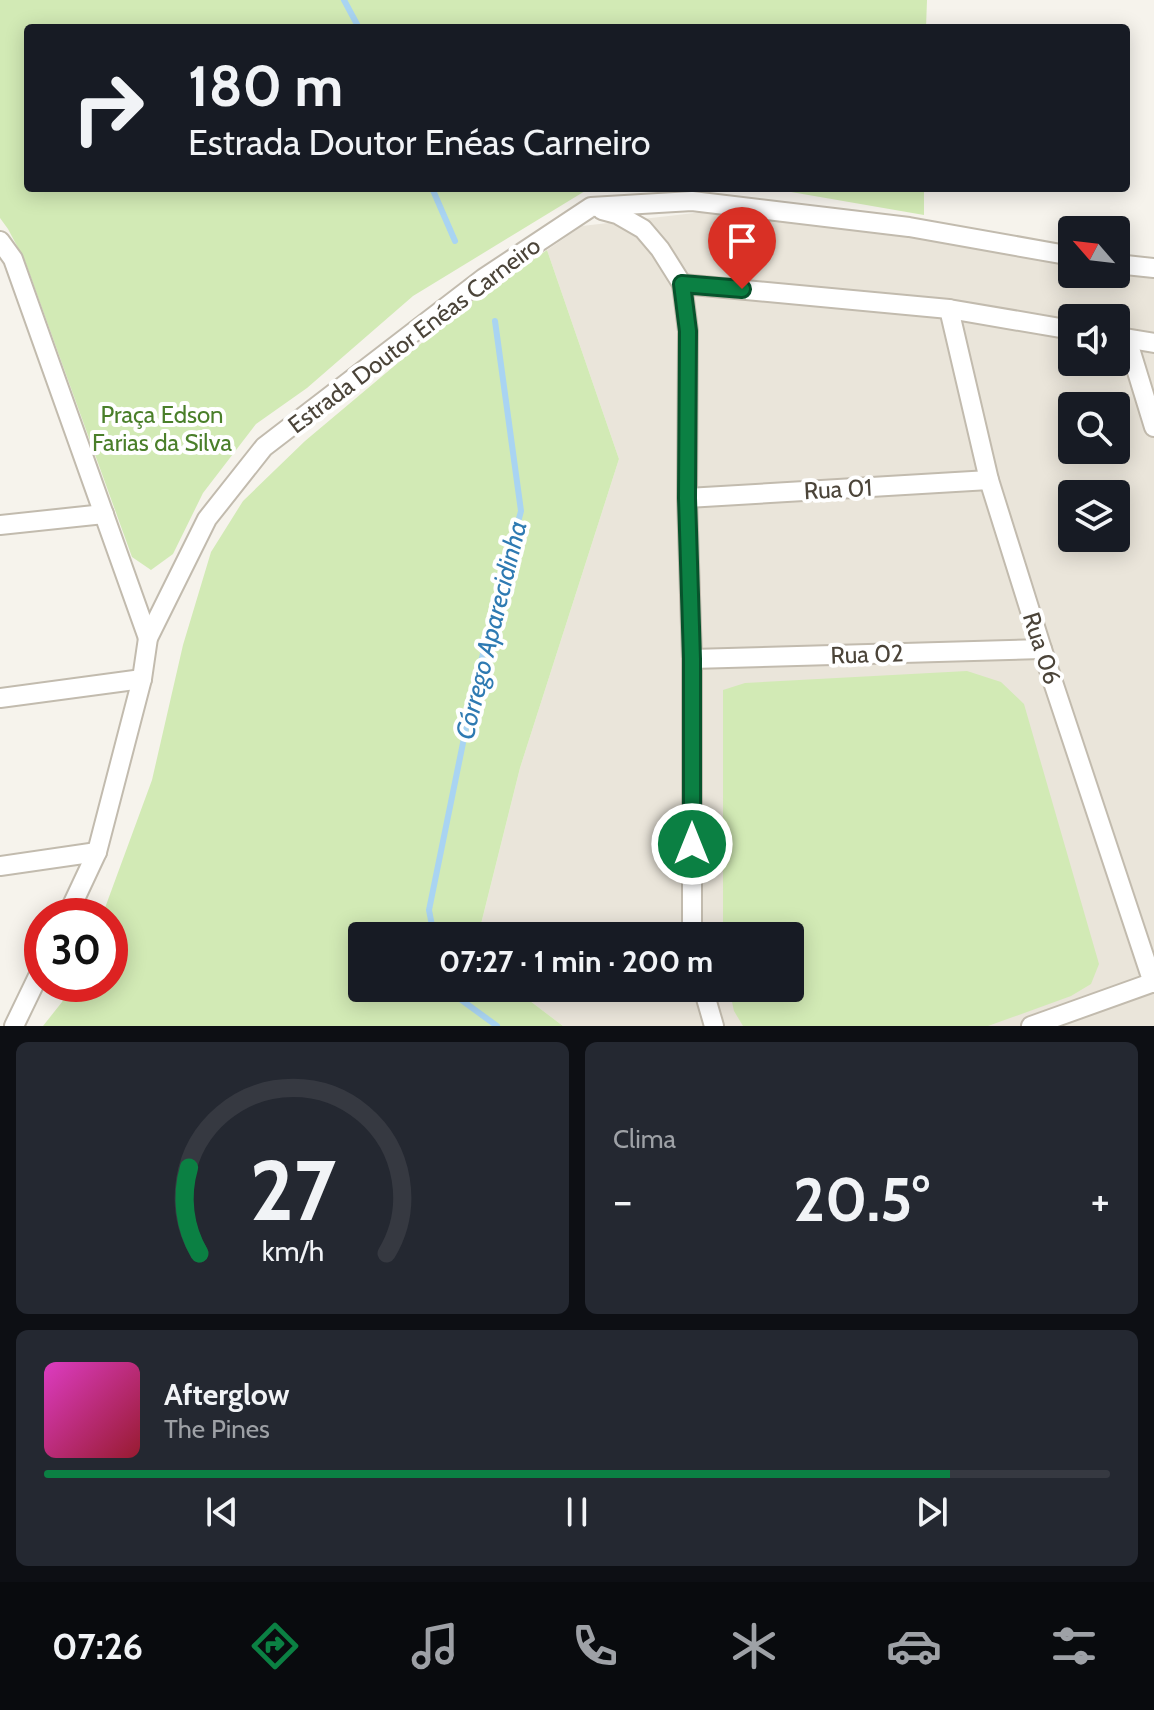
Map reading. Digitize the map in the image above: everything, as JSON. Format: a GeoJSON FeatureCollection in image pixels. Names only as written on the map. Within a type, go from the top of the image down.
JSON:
{"type":"FeatureCollection","features":[{"type":"Feature","properties":{"kind":"street"},"geometry":{"type":"LineString","coordinates":[[591,207],[692,201],[909,227],[1058,254]]}},
{"type":"Feature","properties":{"kind":"street"},"geometry":{"type":"LineString","coordinates":[[591,207],[617,214],[643,229],[682,284],[688,331],[692,922]]}},
{"type":"Feature","properties":{"kind":"street","name":"Estrada Doutor Enéas Carneiro"},"geometry":{"type":"LineString","coordinates":[[75,898],[97,852],[142,679],[148,638],[207,519],[264,447],[484,278],[591,207]]}},
{"type":"Feature","properties":{"kind":"street"},"geometry":{"type":"LineString","coordinates":[[0,241],[13,259],[148,638]]}},
{"type":"Feature","properties":{"kind":"street"},"geometry":{"type":"LineString","coordinates":[[1130,265],[1154,268]]}},
{"type":"Feature","properties":{"kind":"street"},"geometry":{"type":"LineString","coordinates":[[682,284],[949,309],[1058,328]]}},
{"type":"Feature","properties":{"kind":"street","name":"Rua 06"},"geometry":{"type":"LineString","coordinates":[[949,309],[989,480],[1042,649],[1154,982]]}},
{"type":"Feature","properties":{"kind":"street"},"geometry":{"type":"LineString","coordinates":[[1130,339],[1154,343]]}},
{"type":"Feature","properties":{"kind":"street"},"geometry":{"type":"LineString","coordinates":[[1130,360],[1154,427]]}},
{"type":"Feature","properties":{"kind":"street","name":"Rua 01"},"geometry":{"type":"LineString","coordinates":[[687,498],[989,480]]}},
{"type":"Feature","properties":{"kind":"street"},"geometry":{"type":"LineString","coordinates":[[0,525],[104,514]]}},
{"type":"Feature","properties":{"kind":"street","name":"Rua 02"},"geometry":{"type":"LineString","coordinates":[[692,659],[1042,649]]}},
{"type":"Feature","properties":{"kind":"street"},"geometry":{"type":"LineString","coordinates":[[0,698],[142,679]]}},
{"type":"Feature","properties":{"kind":"street"},"geometry":{"type":"LineString","coordinates":[[0,866],[97,852]]}},
{"type":"Feature","properties":{"kind":"street"},"geometry":{"type":"LineString","coordinates":[[1031,1026],[1154,982]]}},
{"type":"Feature","properties":{"kind":"street"},"geometry":{"type":"LineString","coordinates":[[14,1026],[26,1002]]}},
{"type":"Feature","properties":{"kind":"street"},"geometry":{"type":"LineString","coordinates":[[707,1002],[714,1026]]}},
{"type":"Feature","properties":{"kind":"shaded area"},"geometry":{"type":"Polygon","coordinates":[[[703,212],[900,234],[1058,262],[1058,288],[1130,288],[1130,274],[1154,276],[1154,1026],[563,1026],[531,1002],[804,1002],[804,922],[482,922],[520,768],[619,459],[547,250],[582,226],[703,212]]]}},
{"type":"Feature","properties":{"kind":"green space","name":"Praça Edson Farias da Silva"},"geometry":{"type":"Polygon","coordinates":[[[0,0],[927,0],[926,24],[24,24],[24,192],[583,192],[413,296],[307,388],[256,424],[203,493],[173,554],[151,570],[132,557],[25,261],[0,218],[0,0]]]}},
{"type":"Feature","properties":{"kind":"green space"},"geometry":{"type":"Polygon","coordinates":[[[791,192],[924,192],[924,215],[791,192]]]}},
{"type":"Feature","properties":{"kind":"green space"},"geometry":{"type":"Polygon","coordinates":[[[547,250],[619,459],[520,768],[482,922],[348,922],[348,1002],[531,1002],[563,1026],[43,1026],[62,1002],[128,1002],[128,898],[109,898],[152,780],[183,645],[211,552],[243,501],[305,441],[468,304],[547,250]]]}},
{"type":"Feature","properties":{"kind":"green space"},"geometry":{"type":"Polygon","coordinates":[[[967,671],[1001,682],[1024,704],[1099,964],[1091,984],[1071,996],[988,1026],[743,1026],[732,1002],[804,1002],[804,922],[723,922],[723,690],[745,683],[967,671]]]}},
{"type":"Feature","properties":{"kind":"waterway","name":"Córrego Aparecidinha"},"geometry":{"type":"LineString","coordinates":[[344,0],[357,24]]}},
{"type":"Feature","properties":{"kind":"waterway","name":"Córrego Aparecidinha"},"geometry":{"type":"LineString","coordinates":[[434,192],[455,241]]}},
{"type":"Feature","properties":{"kind":"waterway","name":"Córrego Aparecidinha"},"geometry":{"type":"LineString","coordinates":[[431,922],[429,910],[475,684],[521,511],[495,321]]}},
{"type":"Feature","properties":{"kind":"waterway","name":"Córrego Aparecidinha"},"geometry":{"type":"LineString","coordinates":[[464,1002],[497,1026]]}},
{"type":"Feature","properties":{"kind":"route"},"geometry":{"type":"LineString","coordinates":[[692,844],[688,331],[682,284],[742,289]]}}]}
